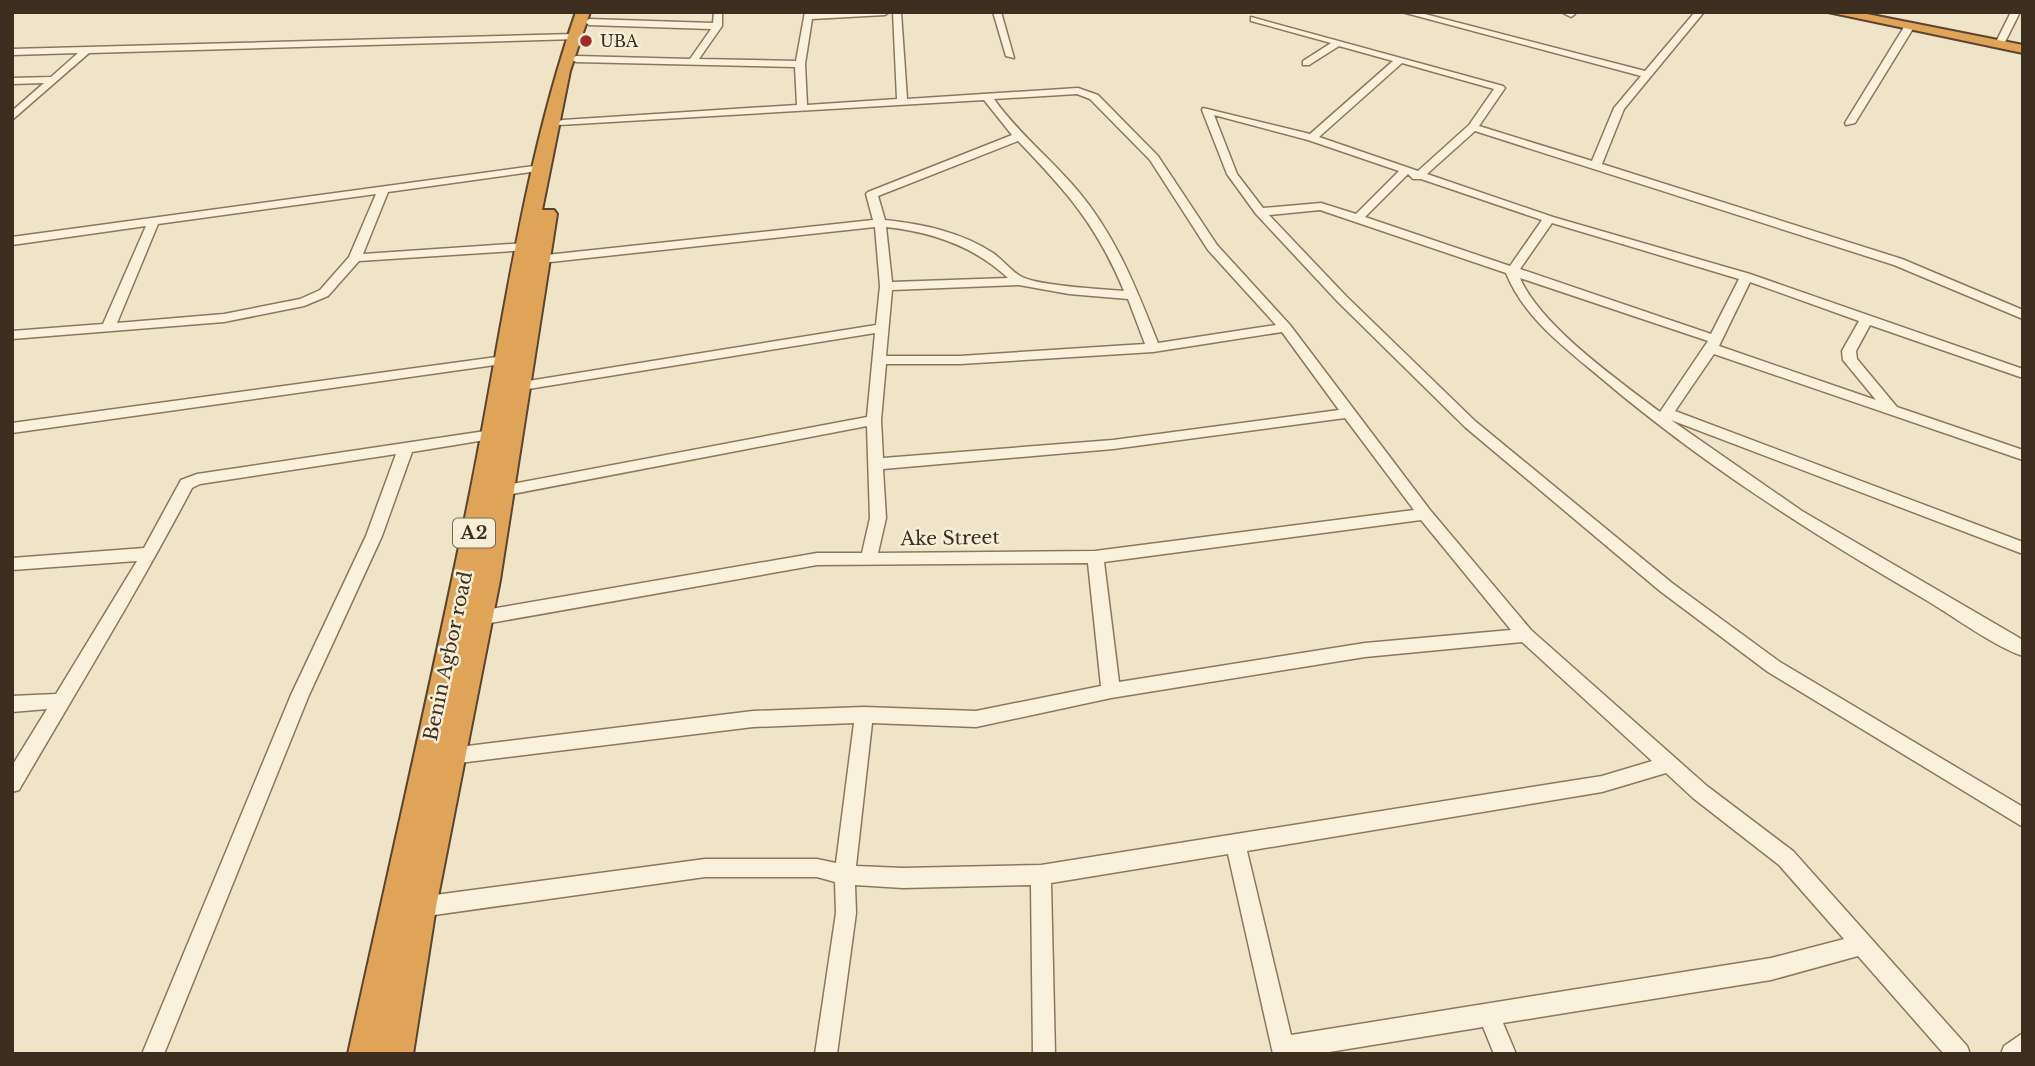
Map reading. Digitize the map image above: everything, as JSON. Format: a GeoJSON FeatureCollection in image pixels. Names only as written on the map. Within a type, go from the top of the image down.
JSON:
{"type":"FeatureCollection","features":[{"type":"Feature","properties":{"kind":"highway"},"geometry":{"type":"LineString","coordinates":[[1835,12],[2023,46]]}},
{"type":"Feature","properties":{"kind":"highway"},"geometry":{"type":"LineString","coordinates":[[1858,12],[2023,46]]}},
{"type":"Feature","properties":{"kind":"highway","name":"Benin Agbor road"},"geometry":{"type":"LineString","coordinates":[[366,1054],[492,435],[504,360],[533,253],[583,28]]}},
{"type":"Feature","properties":{"kind":"highway","name":"Benin Agbor road"},"geometry":{"type":"LineString","coordinates":[[395,1054],[420,907],[479,618],[522,386],[541,167],[583,28]]}},
{"type":"Feature","properties":{"kind":"street"},"geometry":{"type":"LineString","coordinates":[[692,62],[717,26],[718,12]]}},
{"type":"Feature","properties":{"kind":"street"},"geometry":{"type":"LineString","coordinates":[[802,107],[800,64],[808,15],[885,12]]}},
{"type":"Feature","properties":{"kind":"street"},"geometry":{"type":"LineString","coordinates":[[897,12],[902,100]]}},
{"type":"Feature","properties":{"kind":"street"},"geometry":{"type":"LineString","coordinates":[[997,12],[1011,55]]}},
{"type":"Feature","properties":{"kind":"street"},"geometry":{"type":"LineString","coordinates":[[1263,12],[1254,19],[1500,88],[1473,127],[1418,177]]}},
{"type":"Feature","properties":{"kind":"street"},"geometry":{"type":"LineString","coordinates":[[1406,12],[1649,75]]}},
{"type":"Feature","properties":{"kind":"street"},"geometry":{"type":"LineString","coordinates":[[1596,165],[1619,108],[1700,12]]}},
{"type":"Feature","properties":{"kind":"street"},"geometry":{"type":"LineString","coordinates":[[2002,40],[2016,12]]}},
{"type":"Feature","properties":{"kind":"street"},"geometry":{"type":"LineString","coordinates":[[12,52],[85,52],[583,28],[717,26]]}},
{"type":"Feature","properties":{"kind":"street"},"geometry":{"type":"LineString","coordinates":[[1850,123],[1909,27]]}},
{"type":"Feature","properties":{"kind":"street"},"geometry":{"type":"LineString","coordinates":[[583,28],[692,62],[800,64]]}},
{"type":"Feature","properties":{"kind":"street"},"geometry":{"type":"LineString","coordinates":[[1306,63],[1339,42]]}},
{"type":"Feature","properties":{"kind":"street"},"geometry":{"type":"LineString","coordinates":[[12,117],[85,52]]}},
{"type":"Feature","properties":{"kind":"street"},"geometry":{"type":"LineString","coordinates":[[1312,138],[1401,59]]}},
{"type":"Feature","properties":{"kind":"street"},"geometry":{"type":"LineString","coordinates":[[12,81],[55,80]]}},
{"type":"Feature","properties":{"kind":"street"},"geometry":{"type":"LineString","coordinates":[[563,123],[1078,91],[1094,97],[1154,158],[1212,247],[1285,328],[1425,514],[1525,635],[1669,764],[1786,858],[1959,1054]]}},
{"type":"Feature","properties":{"kind":"street"},"geometry":{"type":"LineString","coordinates":[[986,97],[1004,123],[1075,194],[1134,296],[1153,348]]}},
{"type":"Feature","properties":{"kind":"street"},"geometry":{"type":"LineString","coordinates":[[2023,374],[1746,277],[1549,219],[1418,177],[1312,138],[1208,110],[1232,174],[1260,212],[1342,299],[1470,424],[1666,587],[1774,667],[2023,818]]}},
{"type":"Feature","properties":{"kind":"street"},"geometry":{"type":"LineString","coordinates":[[1473,127],[1898,262],[2023,315]]}},
{"type":"Feature","properties":{"kind":"street"},"geometry":{"type":"LineString","coordinates":[[868,559],[878,518],[874,420],[886,286],[880,223],[872,194],[1018,137]]}},
{"type":"Feature","properties":{"kind":"street"},"geometry":{"type":"LineString","coordinates":[[12,241],[541,167]]}},
{"type":"Feature","properties":{"kind":"street"},"geometry":{"type":"LineString","coordinates":[[1359,217],[1404,172]]}},
{"type":"Feature","properties":{"kind":"street"},"geometry":{"type":"LineString","coordinates":[[12,335],[224,318],[304,302],[324,293],[355,258],[384,189]]}},
{"type":"Feature","properties":{"kind":"street"},"geometry":{"type":"LineString","coordinates":[[1260,212],[1321,206],[1359,217],[1713,343],[1834,392],[1892,409],[2023,455]]}},
{"type":"Feature","properties":{"kind":"street"},"geometry":{"type":"LineString","coordinates":[[1512,272],[1549,219]]}},
{"type":"Feature","properties":{"kind":"street"},"geometry":{"type":"LineString","coordinates":[[108,328],[154,221]]}},
{"type":"Feature","properties":{"kind":"street"},"geometry":{"type":"LineString","coordinates":[[355,258],[533,253],[880,223],[912,225],[952,237],[997,258],[1019,281]]}},
{"type":"Feature","properties":{"kind":"street"},"geometry":{"type":"LineString","coordinates":[[1512,272],[1518,290],[1535,314],[1635,402],[1664,416],[2023,548]]}},
{"type":"Feature","properties":{"kind":"street"},"geometry":{"type":"LineString","coordinates":[[1664,416],[1713,343],[1746,277]]}},
{"type":"Feature","properties":{"kind":"street"},"geometry":{"type":"LineString","coordinates":[[886,286],[1019,281],[1069,290],[1134,296]]}},
{"type":"Feature","properties":{"kind":"street"},"geometry":{"type":"LineString","coordinates":[[1867,318],[1849,351],[1850,360],[1892,409]]}},
{"type":"Feature","properties":{"kind":"street"},"geometry":{"type":"LineString","coordinates":[[522,386],[883,328]]}},
{"type":"Feature","properties":{"kind":"street"},"geometry":{"type":"LineString","coordinates":[[881,360],[960,360],[1153,348],[1285,328]]}},
{"type":"Feature","properties":{"kind":"street"},"geometry":{"type":"LineString","coordinates":[[12,428],[504,360]]}},
{"type":"Feature","properties":{"kind":"street"},"geometry":{"type":"LineString","coordinates":[[876,464],[1101,447],[1241,431],[1349,413]]}},
{"type":"Feature","properties":{"kind":"street"},"geometry":{"type":"LineString","coordinates":[[1664,416],[1735,474],[1835,541],[2023,649]]}},
{"type":"Feature","properties":{"kind":"street"},"geometry":{"type":"LineString","coordinates":[[502,491],[874,420]]}},
{"type":"Feature","properties":{"kind":"street"},"geometry":{"type":"LineString","coordinates":[[12,784],[64,701],[186,484],[191,481],[492,435]]}},
{"type":"Feature","properties":{"kind":"street"},"geometry":{"type":"LineString","coordinates":[[153,1054],[300,695],[374,536],[406,448]]}},
{"type":"Feature","properties":{"kind":"street","name":"Ake Street"},"geometry":{"type":"LineString","coordinates":[[479,618],[817,559],[1095,557],[1425,514]]}},
{"type":"Feature","properties":{"kind":"street"},"geometry":{"type":"LineString","coordinates":[[12,564],[149,554]]}},
{"type":"Feature","properties":{"kind":"street"},"geometry":{"type":"LineString","coordinates":[[1095,557],[1111,691]]}},
{"type":"Feature","properties":{"kind":"street"},"geometry":{"type":"LineString","coordinates":[[451,756],[752,719],[864,715],[976,719],[1111,691],[1365,650],[1525,635]]}},
{"type":"Feature","properties":{"kind":"street"},"geometry":{"type":"LineString","coordinates":[[12,704],[64,701]]}},
{"type":"Feature","properties":{"kind":"street"},"geometry":{"type":"LineString","coordinates":[[826,1054],[846,913],[845,875],[864,715]]}},
{"type":"Feature","properties":{"kind":"street"},"geometry":{"type":"LineString","coordinates":[[420,907],[705,868],[817,868],[845,875],[903,878],[1041,875],[1602,784],[1669,764]]}},
{"type":"Feature","properties":{"kind":"street"},"geometry":{"type":"LineString","coordinates":[[1236,845],[1283,1051],[1488,1013],[1771,969],[1860,945]]}},
{"type":"Feature","properties":{"kind":"street"},"geometry":{"type":"LineString","coordinates":[[1041,875],[1044,1054]]}},
{"type":"Feature","properties":{"kind":"street"},"geometry":{"type":"LineString","coordinates":[[1488,1013],[1505,1054]]}},
{"type":"Feature","properties":{"kind":"street"},"geometry":{"type":"LineString","coordinates":[[2012,1054],[2023,1044]]}},
{"type":"Feature","properties":{"kind":"place","name":"UBA"},"geometry":{"type":"Point","coordinates":[586,41]}}]}
